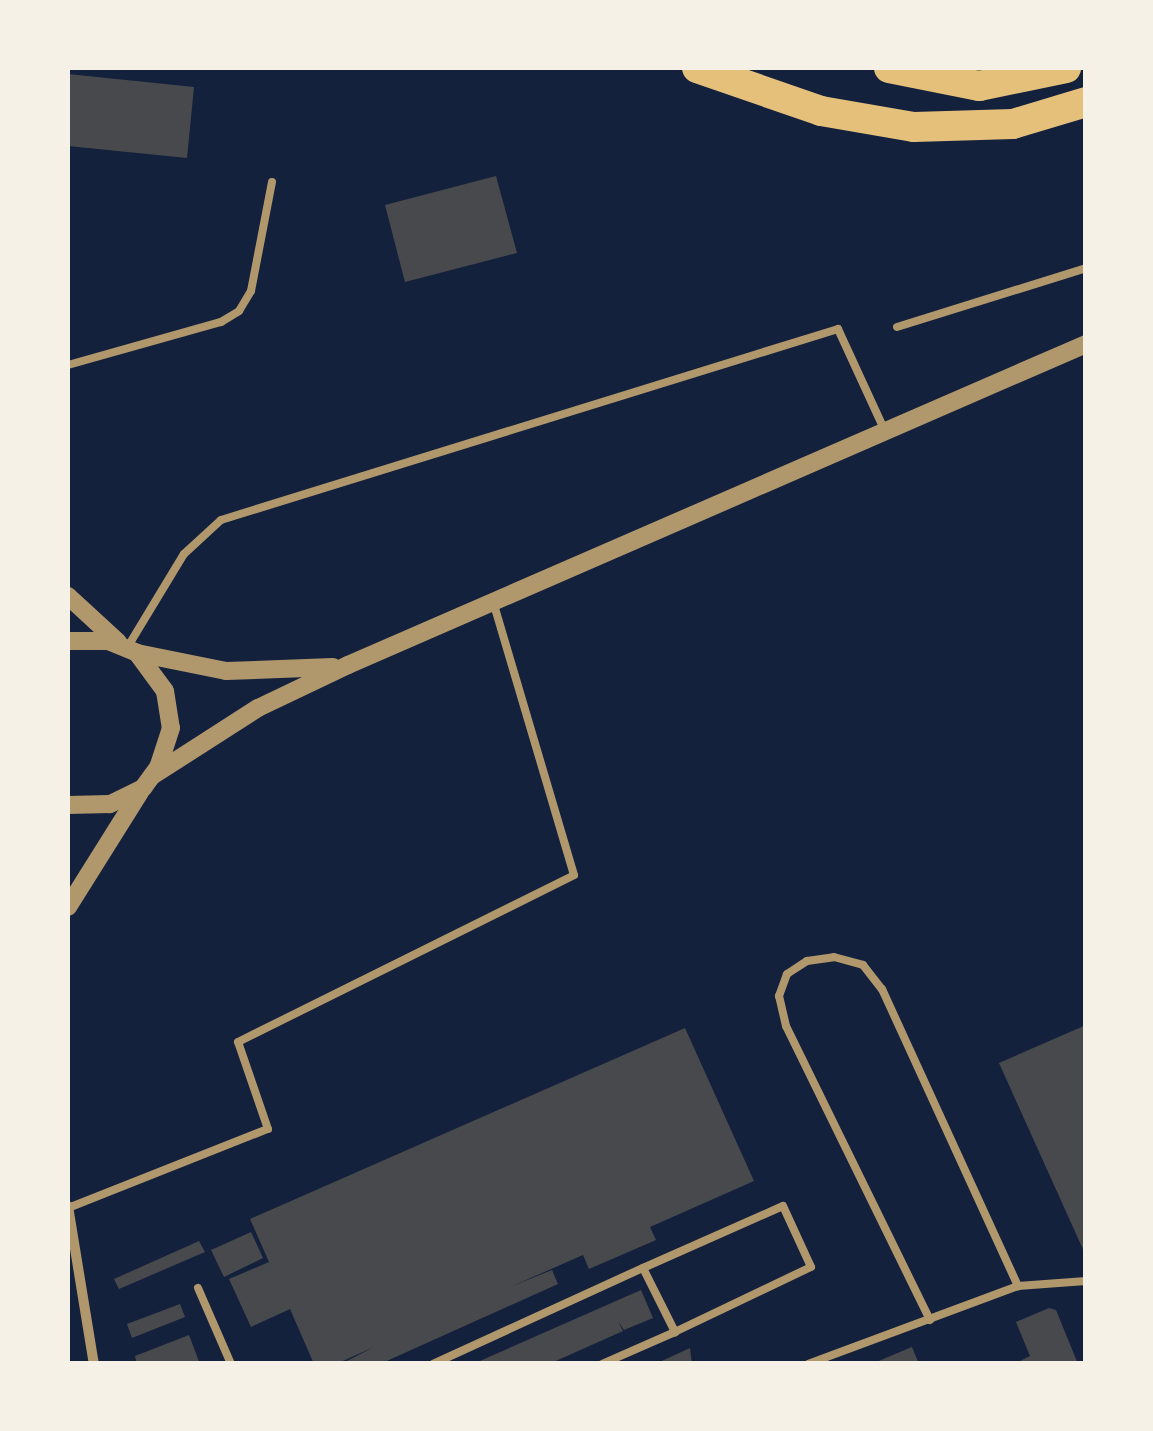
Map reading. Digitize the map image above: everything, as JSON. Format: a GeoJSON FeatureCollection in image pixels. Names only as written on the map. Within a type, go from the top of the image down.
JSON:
{"type":"FeatureCollection","features":[{"type":"Feature","properties":{"kind":"highway"},"geometry":{"type":"LineString","coordinates":[[697,68],[821,111],[914,128],[1013,124],[1086,102]]}},
{"type":"Feature","properties":{"kind":"highway"},"geometry":{"type":"LineString","coordinates":[[890,68],[979,86],[1066,68]]}},
{"type":"Feature","properties":{"kind":"street"},"geometry":{"type":"LineString","coordinates":[[68,805],[110,804],[258,708],[348,665],[1086,344]]}},
{"type":"Feature","properties":{"kind":"street"},"geometry":{"type":"LineString","coordinates":[[68,596],[156,676],[170,709],[168,747],[68,906]]}},
{"type":"Feature","properties":{"kind":"street"},"geometry":{"type":"LineString","coordinates":[[68,641],[129,649],[226,672],[348,665]]}},
{"type":"Feature","properties":{"kind":"street"},"geometry":{"type":"LineString","coordinates":[[68,1207],[94,1364]]}},
{"type":"Feature","properties":{"kind":"lane"},"geometry":{"type":"LineString","coordinates":[[68,364],[221,322],[239,310],[251,291],[272,182]]}},
{"type":"Feature","properties":{"kind":"lane"},"geometry":{"type":"LineString","coordinates":[[897,326],[1086,268]]}},
{"type":"Feature","properties":{"kind":"lane"},"geometry":{"type":"LineString","coordinates":[[129,649],[184,554],[221,520],[838,329],[885,431]]}},
{"type":"Feature","properties":{"kind":"lane"},"geometry":{"type":"LineString","coordinates":[[68,1207],[268,1129],[238,1042],[574,874],[493,602]]}},
{"type":"Feature","properties":{"kind":"lane"},"geometry":{"type":"LineString","coordinates":[[930,1320],[786,1026],[779,996],[788,974],[807,961],[834,957],[863,965],[882,989],[1018,1286]]}},
{"type":"Feature","properties":{"kind":"lane"},"geometry":{"type":"LineString","coordinates":[[433,1364],[783,1206],[810,1268],[602,1364]]}},
{"type":"Feature","properties":{"kind":"lane"},"geometry":{"type":"LineString","coordinates":[[643,1268],[675,1332]]}},
{"type":"Feature","properties":{"kind":"lane"},"geometry":{"type":"LineString","coordinates":[[808,1364],[1018,1286],[1086,1281]]}},
{"type":"Feature","properties":{"kind":"lane"},"geometry":{"type":"LineString","coordinates":[[198,1288],[231,1364]]}},
{"type":"Feature","properties":{"kind":"building"},"geometry":{"type":"Polygon","coordinates":[[[68,74],[194,87],[187,158],[68,146],[68,74]]]}},
{"type":"Feature","properties":{"kind":"building"},"geometry":{"type":"Polygon","coordinates":[[[496,176],[517,253],[405,282],[385,205],[496,176]]]}},
{"type":"Feature","properties":{"kind":"building"},"geometry":{"type":"Polygon","coordinates":[[[1086,1025],[1086,1256],[999,1063],[1086,1025]]]}},
{"type":"Feature","properties":{"kind":"building"},"geometry":{"type":"Polygon","coordinates":[[[685,1028],[754,1181],[650,1227],[656,1240],[589,1269],[583,1255],[510,1287],[552,1270],[558,1284],[380,1364],[341,1364],[374,1347],[336,1364],[314,1364],[290,1309],[251,1327],[229,1279],[269,1262],[250,1219],[685,1028]]]}},
{"type":"Feature","properties":{"kind":"building"},"geometry":{"type":"Polygon","coordinates":[[[251,1232],[263,1258],[224,1277],[211,1250],[251,1232]]]}},
{"type":"Feature","properties":{"kind":"building"},"geometry":{"type":"Polygon","coordinates":[[[199,1241],[205,1252],[119,1289],[114,1279],[199,1241]]]}},
{"type":"Feature","properties":{"kind":"building"},"geometry":{"type":"Polygon","coordinates":[[[641,1290],[653,1318],[624,1330],[618,1321],[623,1331],[549,1364],[473,1364],[641,1290]]]}},
{"type":"Feature","properties":{"kind":"building"},"geometry":{"type":"Polygon","coordinates":[[[180,1304],[185,1317],[132,1338],[127,1324],[180,1304]]]}},
{"type":"Feature","properties":{"kind":"building"},"geometry":{"type":"Polygon","coordinates":[[[1049,1308],[1056,1310],[1078,1364],[1014,1364],[1030,1356],[1016,1322],[1049,1308]]]}},
{"type":"Feature","properties":{"kind":"building"},"geometry":{"type":"Polygon","coordinates":[[[189,1335],[200,1364],[137,1364],[135,1356],[189,1335]]]}},
{"type":"Feature","properties":{"kind":"building"},"geometry":{"type":"Polygon","coordinates":[[[912,1347],[919,1364],[872,1364],[888,1357],[912,1347]]]}},
{"type":"Feature","properties":{"kind":"building"},"geometry":{"type":"Polygon","coordinates":[[[690,1348],[692,1364],[655,1364],[690,1348]]]}}]}
